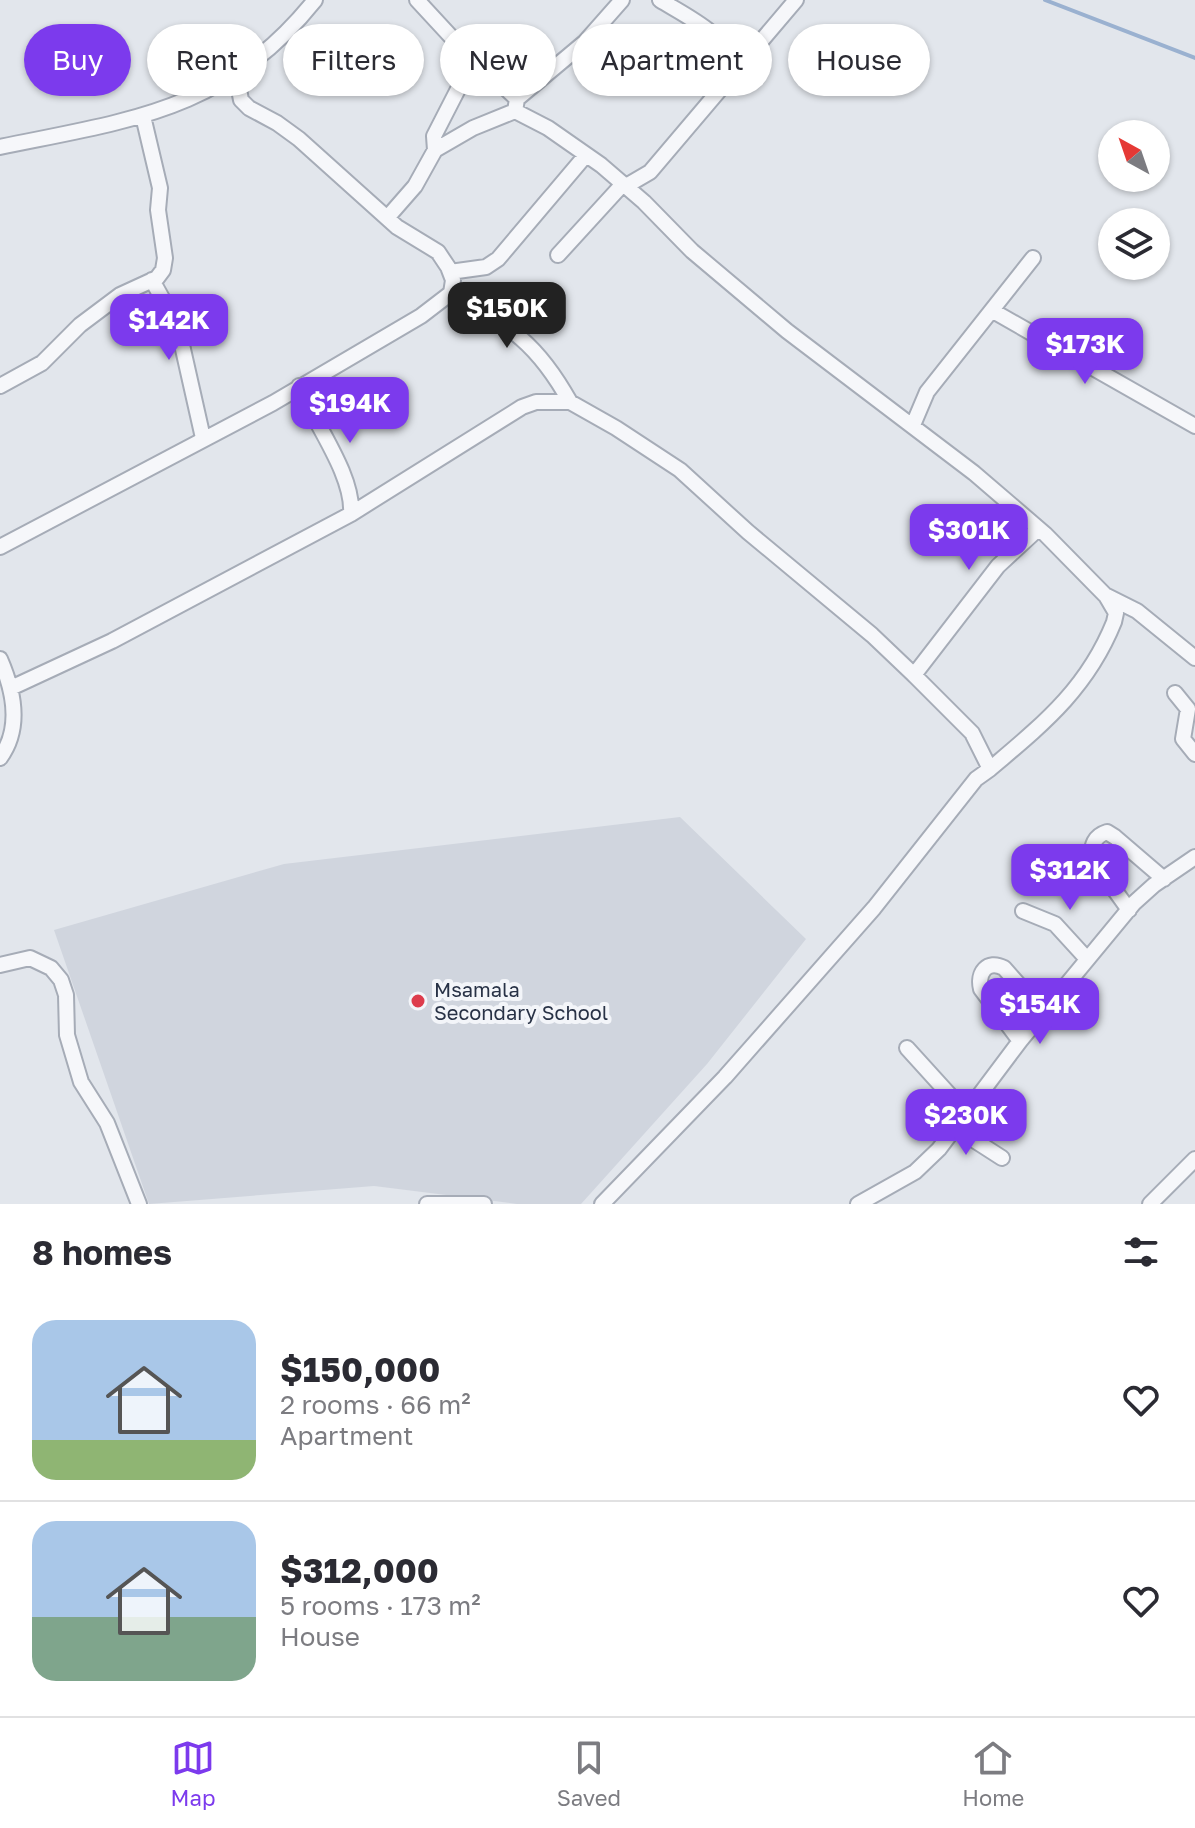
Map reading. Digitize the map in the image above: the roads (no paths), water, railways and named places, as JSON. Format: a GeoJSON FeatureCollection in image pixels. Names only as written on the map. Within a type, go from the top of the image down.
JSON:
{"type":"FeatureCollection","features":[{"type":"Feature","properties":{"kind":"street"},"geometry":{"type":"LineString","coordinates":[[267,50],[315,0]]}},
{"type":"Feature","properties":{"kind":"street"},"geometry":{"type":"LineString","coordinates":[[417,0],[440,25]]}},
{"type":"Feature","properties":{"kind":"street"},"geometry":{"type":"LineString","coordinates":[[387,218],[415,186],[435,150],[516,105],[585,42],[622,0]]}},
{"type":"Feature","properties":{"kind":"street"},"geometry":{"type":"LineString","coordinates":[[660,0],[695,24]]}},
{"type":"Feature","properties":{"kind":"street"},"geometry":{"type":"LineString","coordinates":[[772,27],[796,0]]}},
{"type":"Feature","properties":{"kind":"street"},"geometry":{"type":"LineString","coordinates":[[0,147],[143,116],[197,96]]}},
{"type":"Feature","properties":{"kind":"street"},"geometry":{"type":"LineString","coordinates":[[0,547],[273,403],[421,316],[451,293],[453,280],[438,252],[412,238],[329,170],[299,139],[249,108],[240,96]]}},
{"type":"Feature","properties":{"kind":"street"},"geometry":{"type":"LineString","coordinates":[[435,150],[434,136],[454,96]]}},
{"type":"Feature","properties":{"kind":"street"},"geometry":{"type":"LineString","coordinates":[[508,96],[516,105],[624,186],[692,251],[787,331],[913,425],[1045,534],[1106,596],[1116,613],[1073,696],[1027,740],[976,779],[874,908],[725,1077],[602,1204]]}},
{"type":"Feature","properties":{"kind":"street"},"geometry":{"type":"LineString","coordinates":[[558,255],[624,186],[650,172],[713,96]]}},
{"type":"Feature","properties":{"kind":"street"},"geometry":{"type":"LineString","coordinates":[[0,386],[42,363],[80,325],[120,295],[152,280],[163,270],[165,258],[160,237],[160,188],[143,116]]}},
{"type":"Feature","properties":{"kind":"street"},"geometry":{"type":"LineString","coordinates":[[450,272],[486,267],[498,259],[586,155]]}},
{"type":"Feature","properties":{"kind":"street"},"geometry":{"type":"LineString","coordinates":[[913,425],[927,392],[1033,258]]}},
{"type":"Feature","properties":{"kind":"street"},"geometry":{"type":"LineString","coordinates":[[152,280],[178,327],[203,438]]}},
{"type":"Feature","properties":{"kind":"street"},"geometry":{"type":"LineString","coordinates":[[451,293],[500,321],[533,346],[570,402],[680,470],[748,532],[872,635],[972,733],[990,769]]}},
{"type":"Feature","properties":{"kind":"street"},"geometry":{"type":"LineString","coordinates":[[993,311],[1195,426]]}},
{"type":"Feature","properties":{"kind":"street"},"geometry":{"type":"LineString","coordinates":[[299,386],[309,412],[347,482],[353,499],[351,514]]}},
{"type":"Feature","properties":{"kind":"street"},"geometry":{"type":"LineString","coordinates":[[13,687],[112,641],[351,514],[522,407],[536,402],[570,402]]}},
{"type":"Feature","properties":{"kind":"street"},"geometry":{"type":"LineString","coordinates":[[914,675],[998,566],[1038,529],[1045,534]]}},
{"type":"Feature","properties":{"kind":"street"},"geometry":{"type":"LineString","coordinates":[[1106,596],[1137,611],[1195,658]]}},
{"type":"Feature","properties":{"kind":"street"},"geometry":{"type":"LineString","coordinates":[[0,659],[13,687],[12,734],[0,758]]}},
{"type":"Feature","properties":{"kind":"street"},"geometry":{"type":"LineString","coordinates":[[1175,693],[1188,709],[1183,739],[1195,754]]}},
{"type":"Feature","properties":{"kind":"street"},"geometry":{"type":"LineString","coordinates":[[1129,910],[1091,857],[1094,841],[1100,834],[1107,832],[1115,837],[1164,879]]}},
{"type":"Feature","properties":{"kind":"street"},"geometry":{"type":"LineString","coordinates":[[858,1204],[915,1172],[939,1149],[1043,1012],[1129,910],[1164,879],[1194,861]]}},
{"type":"Feature","properties":{"kind":"street"},"geometry":{"type":"LineString","coordinates":[[1023,911],[1055,924],[1087,959]]}},
{"type":"Feature","properties":{"kind":"street"},"geometry":{"type":"LineString","coordinates":[[0,965],[30,958],[51,968],[61,980],[66,995],[67,1035],[81,1082],[107,1123],[139,1204]]}},
{"type":"Feature","properties":{"kind":"street"},"geometry":{"type":"LineString","coordinates":[[1020,1041],[981,989],[983,971],[988,965],[996,963],[1004,968],[1043,1012]]}},
{"type":"Feature","properties":{"kind":"street"},"geometry":{"type":"LineString","coordinates":[[907,1048],[963,1117],[974,1140],[1002,1158]]}},
{"type":"Feature","properties":{"kind":"street"},"geometry":{"type":"LineString","coordinates":[[1150,1204],[1195,1159]]}},
{"type":"Feature","properties":{"kind":"street"},"geometry":{"type":"LineString","coordinates":[[427,1204],[484,1204]]}},
{"type":"Feature","properties":{"kind":"waterway"},"geometry":{"type":"LineString","coordinates":[[1045,0],[1195,58]]}},
{"type":"Feature","properties":{"kind":"place","name":"Msamala Secondary School"},"geometry":{"type":"Point","coordinates":[418,1001]}}]}
